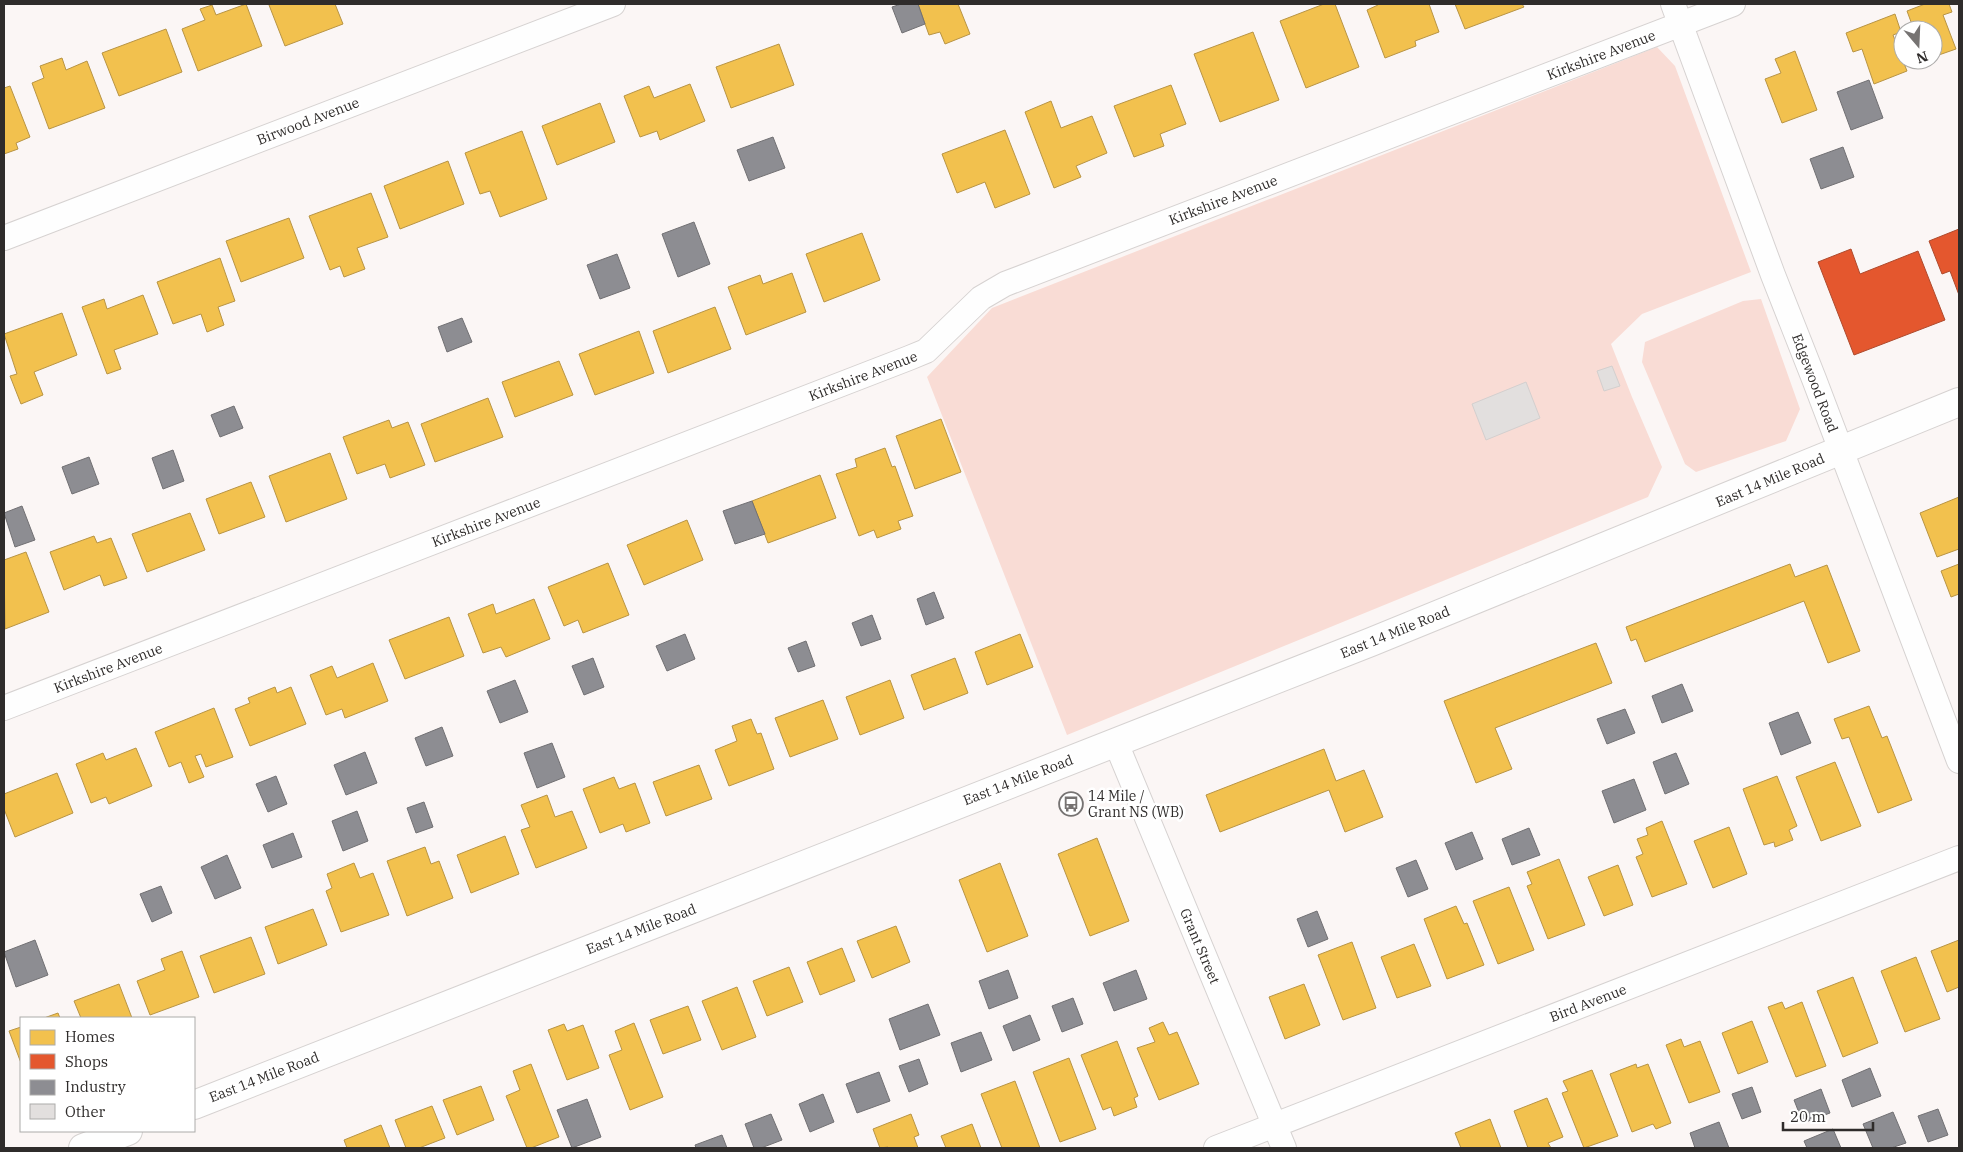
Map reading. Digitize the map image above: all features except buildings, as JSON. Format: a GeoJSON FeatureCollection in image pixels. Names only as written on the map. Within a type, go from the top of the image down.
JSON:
{"type":"FeatureCollection","features":[{"type":"Feature","properties":{"kind":"main road","name":"East 14 Mile Road"},"geometry":{"type":"LineString","coordinates":[[195,1105],[1380,639],[1959,402]]}},
{"type":"Feature","properties":{"kind":"main road"},"geometry":{"type":"LineString","coordinates":[[83,1148],[125,1132]]}},
{"type":"Feature","properties":{"kind":"street","name":"Birwood Avenue"},"geometry":{"type":"LineString","coordinates":[[4,238],[613,4]]}},
{"type":"Feature","properties":{"kind":"street","name":"Kirkshire Avenue"},"geometry":{"type":"LineString","coordinates":[[4,708],[909,358],[926,351],[982,298],[1005,284],[1677,14],[1733,4]]}},
{"type":"Feature","properties":{"kind":"street","name":"Edgewood Road"},"geometry":{"type":"LineString","coordinates":[[1677,14],[1773,275],[1959,761]]}},
{"type":"Feature","properties":{"kind":"street","name":"Grant Street"},"geometry":{"type":"LineString","coordinates":[[1116,742],[1284,1148]]}},
{"type":"Feature","properties":{"kind":"street","name":"Bird Avenue"},"geometry":{"type":"LineString","coordinates":[[1216,1148],[1959,858]]}},
{"type":"Feature","properties":{"kind":"shaded area"},"geometry":{"type":"Polygon","coordinates":[[[1657,47],[1675,66],[1751,272],[1642,314],[1611,344],[1662,467],[1648,497],[1067,735],[927,377],[992,308],[1657,47]]]}},
{"type":"Feature","properties":{"kind":"shaded area"},"geometry":{"type":"Polygon","coordinates":[[[1761,299],[1800,409],[1786,441],[1696,472],[1685,464],[1642,362],[1645,342],[1743,301],[1761,299]]]}},
{"type":"Feature","properties":{"kind":"place","name":"14 Mile / Grant NS (WB)"},"geometry":{"type":"Point","coordinates":[1071,804]}}]}
